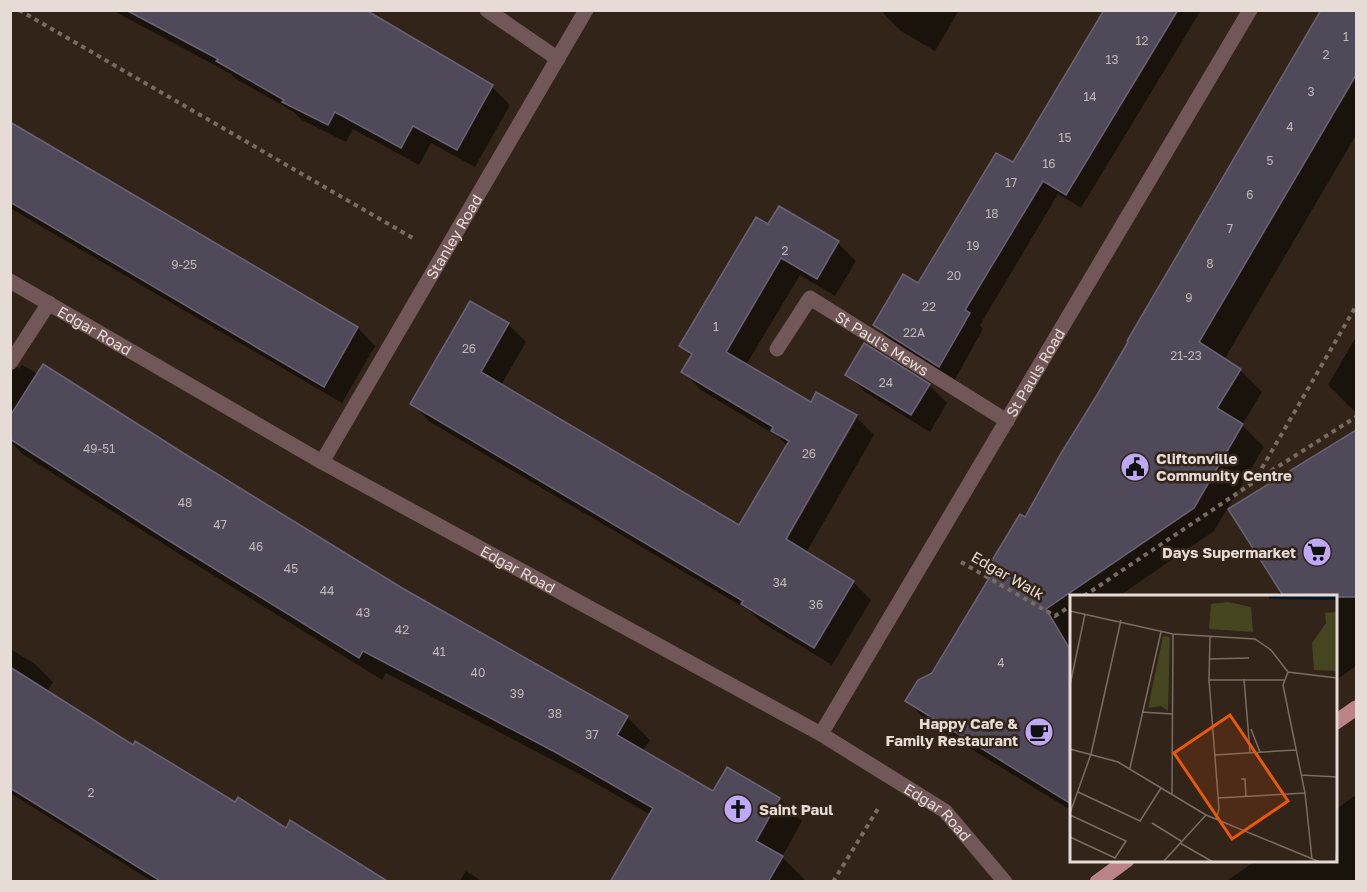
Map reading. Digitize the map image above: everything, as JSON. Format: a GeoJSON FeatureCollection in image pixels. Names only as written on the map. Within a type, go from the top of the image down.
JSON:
{"type":"FeatureCollection","features":[{"type":"Feature","properties":{"kind":"main road"},"geometry":{"type":"LineString","coordinates":[[1337,721],[1356,708]]}},
{"type":"Feature","properties":{"kind":"main road"},"geometry":{"type":"LineString","coordinates":[[1097,882],[1126,862]]}},
{"type":"Feature","properties":{"kind":"street"},"geometry":{"type":"LineString","coordinates":[[488,10],[558,58]]}},
{"type":"Feature","properties":{"kind":"street","name":"Stanley Road"},"geometry":{"type":"LineString","coordinates":[[322,462],[586,10]]}},
{"type":"Feature","properties":{"kind":"street","name":"St Pauls Road"},"geometry":{"type":"LineString","coordinates":[[821,734],[1250,10]]}},
{"type":"Feature","properties":{"kind":"street","name":"Edgar Road"},"geometry":{"type":"LineString","coordinates":[[10,281],[322,462],[821,734],[945,811],[1005,882]]}},
{"type":"Feature","properties":{"kind":"street","name":"St Paul's Mews"},"geometry":{"type":"LineString","coordinates":[[777,349],[810,298],[1007,421]]}},
{"type":"Feature","properties":{"kind":"street"},"geometry":{"type":"LineString","coordinates":[[10,363],[49,303]]}},
{"type":"Feature","properties":{"kind":"path"},"geometry":{"type":"LineString","coordinates":[[19,10],[442,255]]}},
{"type":"Feature","properties":{"kind":"path"},"geometry":{"type":"LineString","coordinates":[[1260,478],[1262,468],[1356,306]]}},
{"type":"Feature","properties":{"kind":"path"},"geometry":{"type":"LineString","coordinates":[[1087,595],[1260,478],[1356,417]]}},
{"type":"Feature","properties":{"kind":"path","name":"Edgar Walk"},"geometry":{"type":"LineString","coordinates":[[932,546],[1055,616],[1070,606]]}},
{"type":"Feature","properties":{"kind":"path"},"geometry":{"type":"LineString","coordinates":[[833,882],[895,780]]}},
{"type":"Feature","properties":{"kind":"building"},"geometry":{"type":"Polygon","coordinates":[[[126,10],[366,10],[493,85],[457,150],[413,126],[401,148],[335,112],[328,125],[282,102],[284,100],[216,61],[218,59],[126,10]]]}},
{"type":"Feature","properties":{"kind":"building"},"geometry":{"type":"Polygon","coordinates":[[[1104,10],[1178,10],[1066,195],[1043,181],[965,310],[970,313],[939,367],[873,325],[903,274],[918,283],[996,153],[1013,162],[1104,10]]]}},
{"type":"Feature","properties":{"kind":"building"},"geometry":{"type":"Polygon","coordinates":[[[1321,10],[1356,10],[1356,75],[1199,342],[1241,369],[1217,408],[1243,424],[1194,508],[1046,609],[1070,649],[1070,803],[905,701],[918,680],[932,673],[994,570],[988,567],[1020,514],[1025,517],[1321,10]]]}},
{"type":"Feature","properties":{"kind":"building"},"geometry":{"type":"Polygon","coordinates":[[[10,122],[358,327],[324,387],[10,202],[10,122]]]}},
{"type":"Feature","properties":{"kind":"building"},"geometry":{"type":"Polygon","coordinates":[[[779,206],[839,241],[817,279],[781,258],[726,352],[811,402],[816,392],[857,415],[786,539],[854,581],[814,648],[741,604],[743,601],[410,404],[470,301],[509,323],[481,372],[739,525],[789,441],[771,431],[773,427],[681,372],[692,354],[679,346],[756,217],[768,224],[779,206]]]}},
{"type":"Feature","properties":{"kind":"building"},"geometry":{"type":"Polygon","coordinates":[[[864,343],[930,384],[911,415],[845,375],[864,343]]]}},
{"type":"Feature","properties":{"kind":"building"},"geometry":{"type":"Polygon","coordinates":[[[43,364],[402,588],[628,716],[617,735],[713,791],[727,767],[780,798],[756,841],[783,856],[768,882],[610,882],[653,808],[557,753],[363,651],[359,658],[10,439],[10,416],[43,364]]]}},
{"type":"Feature","properties":{"kind":"building"},"geometry":{"type":"Polygon","coordinates":[[[1356,430],[1356,597],[1283,595],[1228,509],[1356,430]]]}},
{"type":"Feature","properties":{"kind":"building"},"geometry":{"type":"Polygon","coordinates":[[[10,667],[133,745],[135,741],[235,802],[238,797],[286,828],[290,820],[389,882],[162,882],[10,788],[10,667]]]}},
{"type":"Feature","properties":{"kind":"place","name":"Cliftonville Community Centre"},"geometry":{"type":"Point","coordinates":[1135,467]}},
{"type":"Feature","properties":{"kind":"place","name":"Days Supermarket"},"geometry":{"type":"Point","coordinates":[1317,552]}},
{"type":"Feature","properties":{"kind":"place","name":"Happy Cafe & Family Restaurant"},"geometry":{"type":"Point","coordinates":[1039,732]}},
{"type":"Feature","properties":{"kind":"place","name":"Saint Paul"},"geometry":{"type":"Point","coordinates":[738,809]}}]}
